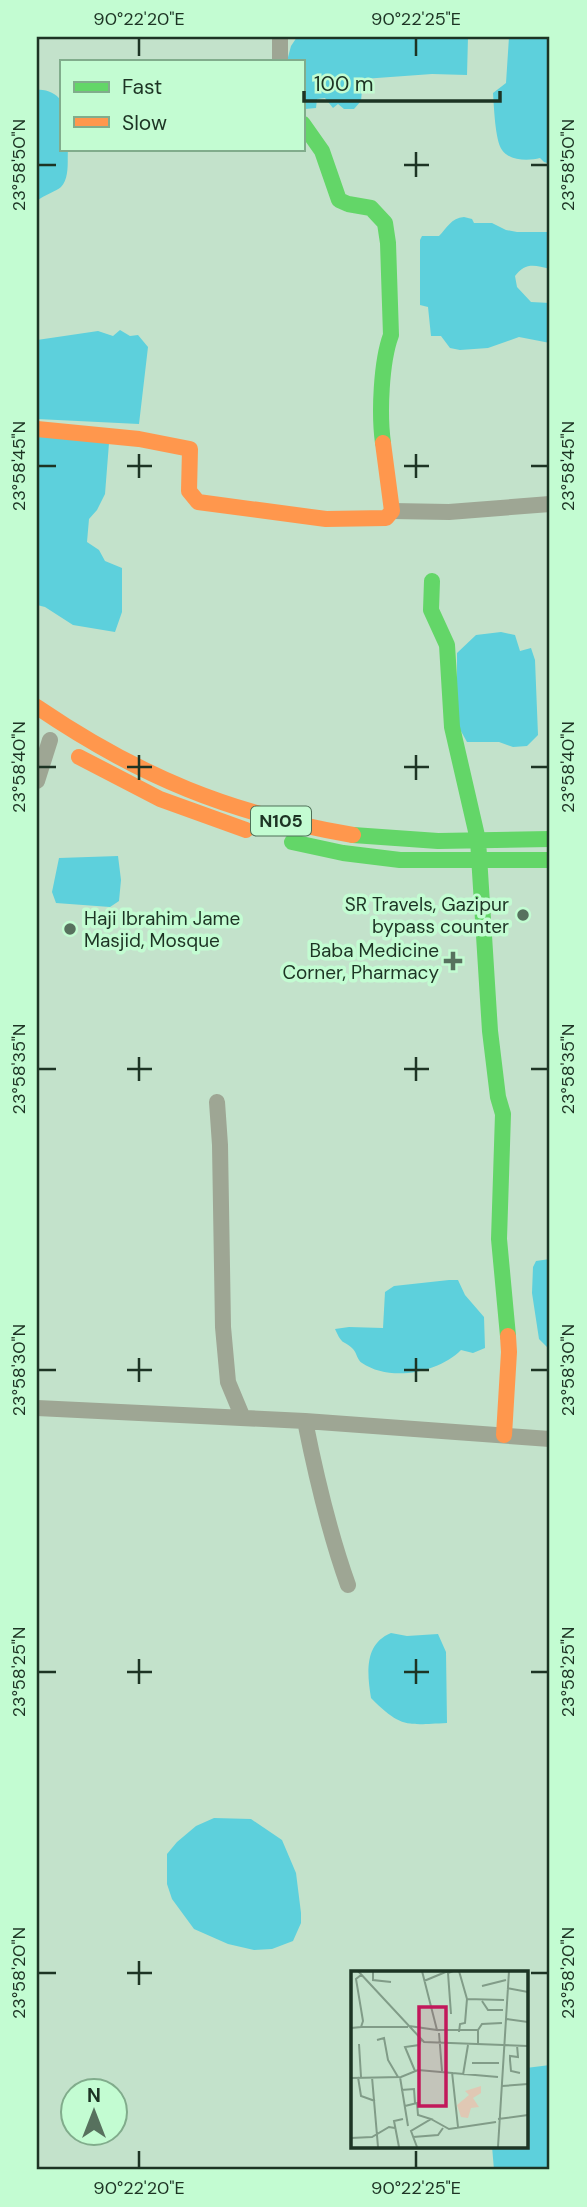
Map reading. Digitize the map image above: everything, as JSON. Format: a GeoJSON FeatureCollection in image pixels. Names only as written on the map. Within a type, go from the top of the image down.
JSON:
{"type":"FeatureCollection","features":[{"type":"Feature","properties":{"kind":"main road"},"geometry":{"type":"LineString","coordinates":[[37,429],[139,439],[190,449],[189,491],[198,502],[326,519],[386,518],[392,511],[382,426],[386,349],[391,335],[385,223],[371,208],[339,200],[322,151],[304,125]]}},
{"type":"Feature","properties":{"kind":"main road"},"geometry":{"type":"LineString","coordinates":[[432,581],[431,610],[447,645],[452,727],[478,840],[490,1031],[498,1097],[503,1114],[499,1239],[505,1278],[509,1352],[504,1435]]}},
{"type":"Feature","properties":{"kind":"main road","name":"N105"},"geometry":{"type":"LineString","coordinates":[[37,707],[62,725],[130,764],[215,800],[271,819],[347,834],[389,838],[550,839]]}},
{"type":"Feature","properties":{"kind":"main road"},"geometry":{"type":"LineString","coordinates":[[43,735],[117,780],[204,818],[264,836],[343,853],[389,858],[550,860]]}},
{"type":"Feature","properties":{"kind":"street"},"geometry":{"type":"LineString","coordinates":[[280,37],[280,60]]}},
{"type":"Feature","properties":{"kind":"street"},"geometry":{"type":"LineString","coordinates":[[392,511],[449,512],[550,504]]}},
{"type":"Feature","properties":{"kind":"street"},"geometry":{"type":"LineString","coordinates":[[37,781],[43,735]]}},
{"type":"Feature","properties":{"kind":"street"},"geometry":{"type":"LineString","coordinates":[[217,1102],[223,1327],[229,1381],[243,1418]]}},
{"type":"Feature","properties":{"kind":"street"},"geometry":{"type":"LineString","coordinates":[[37,1408],[305,1421],[550,1439]]}},
{"type":"Feature","properties":{"kind":"street"},"geometry":{"type":"LineString","coordinates":[[305,1421],[333,1540],[348,1585]]}},
{"type":"Feature","properties":{"kind":"water"},"geometry":{"type":"Polygon","coordinates":[[[297,37],[468,37],[467,75],[432,74],[363,79],[361,101],[354,109],[344,109],[338,104],[333,108],[325,98],[317,99],[316,108],[305,109],[304,60],[287,60],[297,37]]]}},
{"type":"Feature","properties":{"kind":"water"},"geometry":{"type":"Polygon","coordinates":[[[509,37],[550,37],[550,164],[540,158],[525,160],[509,156],[502,150],[498,139],[493,93],[506,83],[509,37]]]}},
{"type":"Feature","properties":{"kind":"water"},"geometry":{"type":"Polygon","coordinates":[[[37,90],[44,90],[60,100],[60,150],[68,150],[67,174],[59,189],[37,201],[37,90]]]}},
{"type":"Feature","properties":{"kind":"water"},"geometry":{"type":"Polygon","coordinates":[[[464,217],[472,219],[474,223],[492,223],[517,232],[550,232],[550,269],[531,266],[523,268],[515,276],[517,287],[531,302],[550,303],[550,343],[519,337],[488,348],[460,350],[450,348],[441,336],[431,336],[428,307],[420,305],[420,240],[422,236],[439,236],[452,221],[464,217]]]}},
{"type":"Feature","properties":{"kind":"water"},"geometry":{"type":"Polygon","coordinates":[[[120,330],[130,336],[138,335],[148,347],[139,424],[37,419],[37,340],[98,331],[113,336],[120,330]]]}},
{"type":"Feature","properties":{"kind":"water"},"geometry":{"type":"Polygon","coordinates":[[[37,436],[109,443],[105,494],[89,519],[87,542],[99,550],[105,561],[122,568],[122,612],[115,632],[73,625],[45,607],[37,605],[37,436]]]}},
{"type":"Feature","properties":{"kind":"water"},"geometry":{"type":"Polygon","coordinates":[[[501,632],[515,635],[520,651],[531,648],[535,660],[538,735],[527,746],[513,747],[499,742],[467,742],[457,724],[457,653],[476,635],[501,632]]]}},
{"type":"Feature","properties":{"kind":"water"},"geometry":{"type":"Polygon","coordinates":[[[118,856],[121,880],[119,901],[110,907],[56,903],[52,892],[59,858],[118,856]]]}},
{"type":"Feature","properties":{"kind":"water"},"geometry":{"type":"Polygon","coordinates":[[[550,1259],[550,1350],[539,1339],[532,1293],[533,1267],[536,1261],[550,1259]]]}},
{"type":"Feature","properties":{"kind":"water"},"geometry":{"type":"Polygon","coordinates":[[[458,1280],[465,1295],[484,1317],[485,1348],[473,1353],[461,1350],[451,1358],[427,1369],[386,1372],[360,1362],[335,1329],[383,1328],[385,1292],[394,1286],[458,1280]]]}},
{"type":"Feature","properties":{"kind":"water"},"geometry":{"type":"Polygon","coordinates":[[[391,1633],[407,1636],[438,1634],[446,1652],[447,1723],[413,1724],[397,1720],[371,1698],[369,1660],[376,1644],[391,1633]]]}},
{"type":"Feature","properties":{"kind":"water"},"geometry":{"type":"Polygon","coordinates":[[[214,1818],[251,1819],[282,1840],[296,1873],[301,1913],[301,1923],[293,1941],[272,1949],[254,1950],[228,1944],[194,1929],[172,1899],[167,1884],[167,1854],[196,1826],[214,1818]]]}},
{"type":"Feature","properties":{"kind":"water"},"geometry":{"type":"Polygon","coordinates":[[[550,2065],[550,2170],[494,2170],[492,2148],[528,2148],[528,2068],[550,2065]]]}},
{"type":"Feature","properties":{"kind":"traffic: fast"},"geometry":{"type":"LineString","coordinates":[[304,125],[322,151],[339,200],[371,208],[385,223],[391,335],[382,388],[383,443]]}},
{"type":"Feature","properties":{"kind":"traffic: fast"},"geometry":{"type":"LineString","coordinates":[[432,581],[431,610],[447,645],[452,727],[478,840],[490,1031],[498,1097],[503,1114],[499,1239],[508,1336]]}},
{"type":"Feature","properties":{"kind":"traffic: fast"},"geometry":{"type":"LineString","coordinates":[[353,835],[438,841],[550,839]]}},
{"type":"Feature","properties":{"kind":"traffic: fast"},"geometry":{"type":"LineString","coordinates":[[292,842],[343,853],[400,860],[550,860]]}},
{"type":"Feature","properties":{"kind":"traffic: slow"},"geometry":{"type":"LineString","coordinates":[[37,429],[139,439],[190,449],[189,491],[198,502],[326,519],[386,518],[392,511],[383,443]]}},
{"type":"Feature","properties":{"kind":"traffic: slow"},"geometry":{"type":"LineString","coordinates":[[37,707],[113,754],[188,789],[267,816],[353,835]]}},
{"type":"Feature","properties":{"kind":"traffic: slow"},"geometry":{"type":"LineString","coordinates":[[79,757],[160,799],[246,830]]}},
{"type":"Feature","properties":{"kind":"traffic: slow"},"geometry":{"type":"LineString","coordinates":[[504,1435],[508,1336]]}},
{"type":"Feature","properties":{"kind":"place","name":"SR Travels, Gazipur bypass counter"},"geometry":{"type":"Point","coordinates":[523,915]}},
{"type":"Feature","properties":{"kind":"place","name":"Haji Ibrahim Jame Masjid, Mosque"},"geometry":{"type":"Point","coordinates":[70,929]}},
{"type":"Feature","properties":{"kind":"place","name":"Baba Medicine Corner, Pharmacy"},"geometry":{"type":"Point","coordinates":[453,961]}}]}
